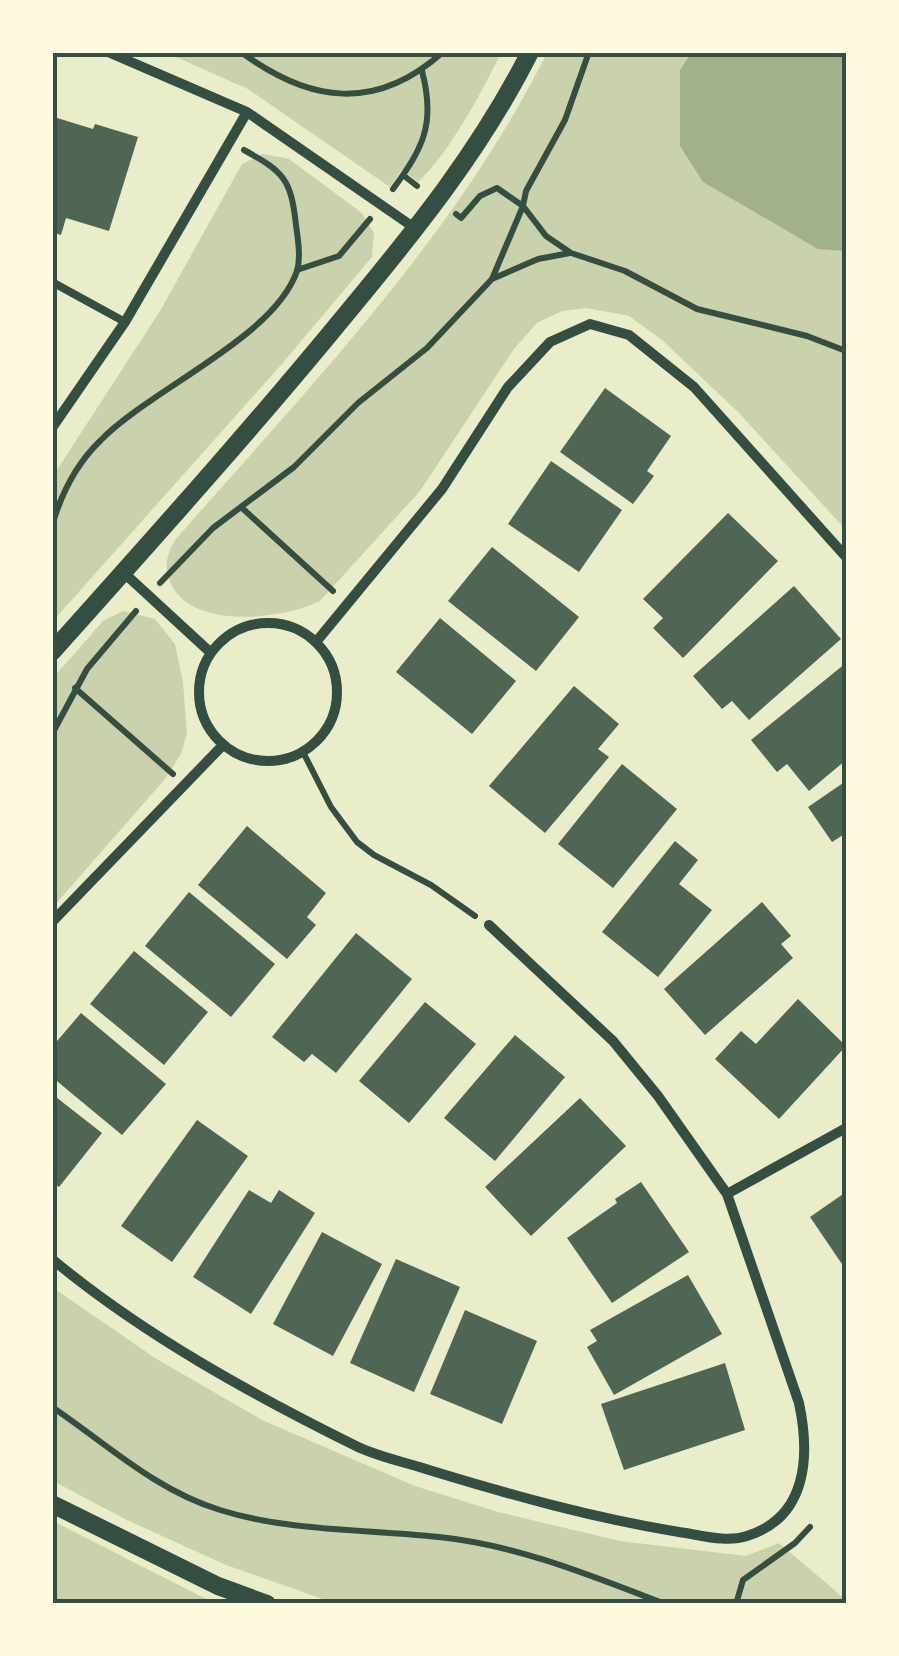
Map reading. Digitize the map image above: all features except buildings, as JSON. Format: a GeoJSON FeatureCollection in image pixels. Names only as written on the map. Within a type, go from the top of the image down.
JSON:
{"type":"FeatureCollection","features":[{"type":"Feature","properties":{"kind":"street"},"geometry":{"type":"LineString","coordinates":[[108,52],[247,112],[416,230]]}},
{"type":"Feature","properties":{"kind":"street"},"geometry":{"type":"LineString","coordinates":[[52,652],[284,391],[416,230],[501,111],[530,52]]}},
{"type":"Feature","properties":{"kind":"street"},"geometry":{"type":"LineString","coordinates":[[52,428],[125,322],[247,112]]}},
{"type":"Feature","properties":{"kind":"street"},"geometry":{"type":"LineString","coordinates":[[316,642],[442,489],[508,387],[550,342],[590,324],[629,335],[694,387],[846,556]]}},
{"type":"Feature","properties":{"kind":"street"},"geometry":{"type":"LineString","coordinates":[[123,572],[210,653]]}},
{"type":"Feature","properties":{"kind":"street"},"geometry":{"type":"LineString","coordinates":[[273,623],[296,629],[316,642],[330,662],[337,684],[336,708],[327,730],[303,752],[267,762],[244,757],[223,745],[201,711],[199,691],[210,653],[228,636],[249,626],[273,623]]}},
{"type":"Feature","properties":{"kind":"street"},"geometry":{"type":"LineString","coordinates":[[52,922],[223,745]]}},
{"type":"Feature","properties":{"kind":"street"},"geometry":{"type":"LineString","coordinates":[[52,1259],[93,1293],[200,1360],[360,1449],[538,1504],[733,1540],[752,1535],[785,1510],[798,1490],[805,1468],[805,1431],[799,1403],[727,1194],[658,1096],[613,1041],[489,925]]}},
{"type":"Feature","properties":{"kind":"street"},"geometry":{"type":"LineString","coordinates":[[727,1194],[846,1128]]}},
{"type":"Feature","properties":{"kind":"street"},"geometry":{"type":"LineString","coordinates":[[52,1504],[200,1578],[267,1604]]}},
{"type":"Feature","properties":{"kind":"lane"},"geometry":{"type":"LineString","coordinates":[[52,282],[125,322]]}},
{"type":"Feature","properties":{"kind":"path"},"geometry":{"type":"LineString","coordinates":[[241,52],[289,82],[346,96],[398,85],[443,52]]}},
{"type":"Feature","properties":{"kind":"path"},"geometry":{"type":"LineString","coordinates":[[52,734],[87,669],[192,547],[294,467],[358,403],[427,348],[492,279],[532,176],[565,120],[589,52]]}},
{"type":"Feature","properties":{"kind":"path"},"geometry":{"type":"LineString","coordinates":[[297,270],[338,256],[412,164],[425,135],[428,97],[422,71]]}},
{"type":"Feature","properties":{"kind":"path"},"geometry":{"type":"LineString","coordinates":[[52,526],[72,477],[100,440],[129,415],[251,330],[272,310],[297,270],[299,250],[293,197],[286,177],[230,142]]}},
{"type":"Feature","properties":{"kind":"path"},"geometry":{"type":"LineString","coordinates":[[437,200],[461,218],[480,196],[497,188],[523,206],[546,236],[572,253],[625,271],[697,309],[807,336],[846,351]]}},
{"type":"Feature","properties":{"kind":"path"},"geometry":{"type":"LineString","coordinates":[[492,279],[538,260],[572,253]]}},
{"type":"Feature","properties":{"kind":"path"},"geometry":{"type":"LineString","coordinates":[[241,507],[348,605]]}},
{"type":"Feature","properties":{"kind":"path"},"geometry":{"type":"LineString","coordinates":[[75,688],[185,784]]}},
{"type":"Feature","properties":{"kind":"path"},"geometry":{"type":"LineString","coordinates":[[303,752],[331,807],[357,842],[432,885],[489,925]]}},
{"type":"Feature","properties":{"kind":"path"},"geometry":{"type":"LineString","coordinates":[[52,1407],[137,1470],[178,1494],[220,1510],[266,1521],[442,1537],[508,1550],[592,1575],[664,1604]]}},
{"type":"Feature","properties":{"kind":"path"},"geometry":{"type":"LineString","coordinates":[[736,1604],[743,1580],[810,1527]]}},
{"type":"Feature","properties":{"kind":"shaded area"},"geometry":{"type":"Polygon","coordinates":[[[167,53],[501,53],[464,121],[430,169],[418,182],[402,169],[390,187],[248,89],[167,53]]]}},
{"type":"Feature","properties":{"kind":"shaded area"},"geometry":{"type":"Polygon","coordinates":[[[547,53],[846,53],[846,530],[739,413],[662,340],[629,316],[587,308],[562,311],[537,323],[514,349],[420,491],[320,601],[285,612],[241,617],[219,615],[183,600],[167,574],[175,540],[328,367],[424,248],[510,121],[547,53]]]}},
{"type":"Feature","properties":{"kind":"shaded area"},"geometry":{"type":"Polygon","coordinates":[[[691,53],[846,53],[846,251],[818,249],[703,182],[680,146],[680,70],[691,53]]]}},
{"type":"Feature","properties":{"kind":"shaded area"},"geometry":{"type":"Polygon","coordinates":[[[263,154],[289,159],[362,213],[374,233],[372,257],[53,621],[53,476],[160,311],[242,164],[263,154]]]}},
{"type":"Feature","properties":{"kind":"shaded area"},"geometry":{"type":"Polygon","coordinates":[[[123,611],[155,619],[175,644],[187,733],[181,754],[165,779],[53,907],[53,678],[103,621],[123,611]]]}},
{"type":"Feature","properties":{"kind":"shaded area"},"geometry":{"type":"Polygon","coordinates":[[[52,1287],[155,1358],[262,1420],[415,1486],[498,1512],[620,1541],[746,1556],[779,1543],[846,1603],[334,1603],[226,1565],[53,1481],[52,1287]]]}},
{"type":"Feature","properties":{"kind":"shaded area"},"geometry":{"type":"Polygon","coordinates":[[[53,1521],[214,1603],[53,1603],[53,1521]]]}}]}
